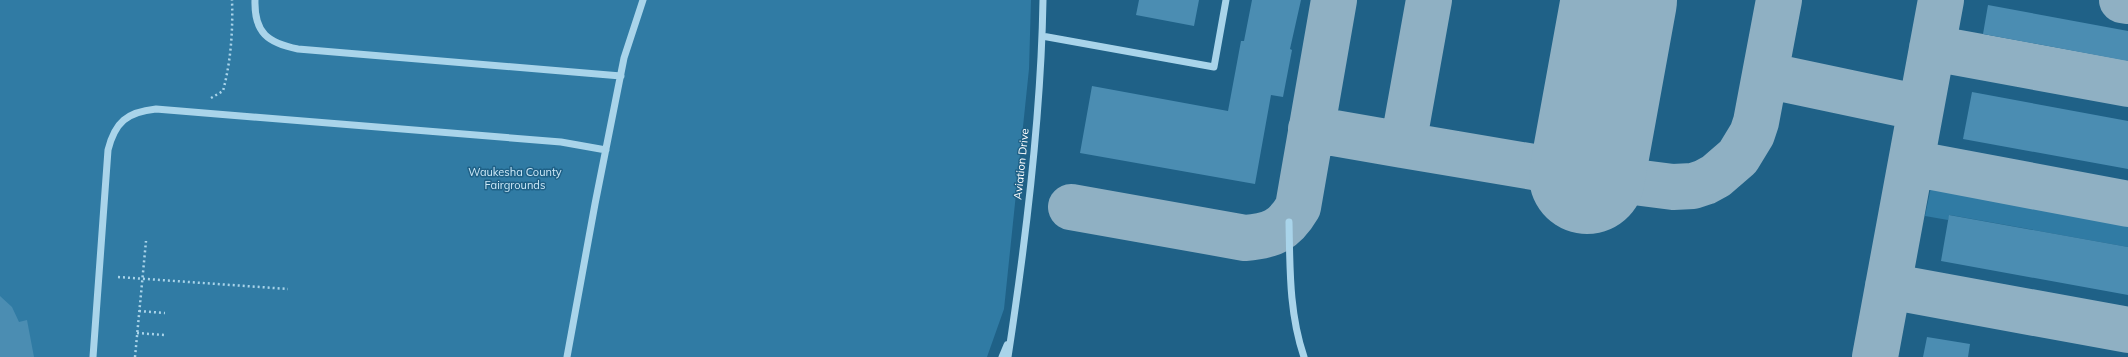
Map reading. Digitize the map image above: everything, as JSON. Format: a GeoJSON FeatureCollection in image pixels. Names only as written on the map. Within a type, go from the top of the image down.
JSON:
{"type":"FeatureCollection","features":[{"type":"Feature","properties":{"kind":"street"},"geometry":{"type":"LineString","coordinates":[[254,0],[254,12],[258,25],[265,36],[278,45],[298,49],[621,76]]}},
{"type":"Feature","properties":{"kind":"street"},"geometry":{"type":"LineString","coordinates":[[567,357],[621,76],[643,0]]}},
{"type":"Feature","properties":{"kind":"street","name":"Aviation Drive"},"geometry":{"type":"LineString","coordinates":[[1008,357],[1036,123],[1043,0]]}},
{"type":"Feature","properties":{"kind":"street"},"geometry":{"type":"LineString","coordinates":[[1042,36],[1214,68],[1226,0]]}},
{"type":"Feature","properties":{"kind":"street"},"geometry":{"type":"LineString","coordinates":[[93,357],[108,150],[112,134],[124,118],[140,111],[156,109],[561,142],[606,150]]}},
{"type":"Feature","properties":{"kind":"street"},"geometry":{"type":"LineString","coordinates":[[1289,222],[1290,282],[1296,334],[1304,357]]}},
{"type":"Feature","properties":{"kind":"street","name":"Aviation Drive"},"geometry":{"type":"LineString","coordinates":[[1002,357],[1012,329]]}},
{"type":"Feature","properties":{"kind":"path"},"geometry":{"type":"LineString","coordinates":[[211,98],[224,91],[227,78],[232,26],[232,0]]}},
{"type":"Feature","properties":{"kind":"path"},"geometry":{"type":"LineString","coordinates":[[135,357],[146,241]]}},
{"type":"Feature","properties":{"kind":"path"},"geometry":{"type":"LineString","coordinates":[[118,277],[288,289]]}},
{"type":"Feature","properties":{"kind":"path"},"geometry":{"type":"LineString","coordinates":[[140,311],[165,313]]}},
{"type":"Feature","properties":{"kind":"path"},"geometry":{"type":"LineString","coordinates":[[137,333],[164,335]]}},
{"type":"Feature","properties":{"kind":"green space","name":"Waukesha County Fairgrounds"},"geometry":{"type":"Polygon","coordinates":[[[0,0],[1031,0],[1029,69],[1004,309],[987,357],[0,357],[0,0]]]}},
{"type":"Feature","properties":{"kind":"green space"},"geometry":{"type":"Polygon","coordinates":[[[1933,177],[2128,213],[2128,247],[1950,215],[1948,220],[1925,216],[1933,177]]]}},
{"type":"Feature","properties":{"kind":"building"},"geometry":{"type":"Polygon","coordinates":[[[1139,0],[1199,0],[1194,26],[1136,15],[1139,0]]]}},
{"type":"Feature","properties":{"kind":"building"},"geometry":{"type":"Polygon","coordinates":[[[1252,0],[1301,0],[1290,49],[1292,50],[1283,97],[1271,95],[1255,184],[1080,153],[1092,86],[1228,111],[1241,41],[1244,41],[1252,0]]]}},
{"type":"Feature","properties":{"kind":"building"},"geometry":{"type":"Polygon","coordinates":[[[1988,5],[2128,31],[2128,61],[1983,34],[1988,5]]]}},
{"type":"Feature","properties":{"kind":"building"},"geometry":{"type":"Polygon","coordinates":[[[1972,92],[2128,121],[2128,169],[1963,139],[1972,92]]]}},
{"type":"Feature","properties":{"kind":"building"},"geometry":{"type":"Polygon","coordinates":[[[1949,215],[2128,247],[2128,295],[1941,261],[1949,215]]]}},
{"type":"Feature","properties":{"kind":"building"},"geometry":{"type":"Polygon","coordinates":[[[0,296],[12,307],[19,322],[27,320],[34,357],[0,357],[0,296]]]}},
{"type":"Feature","properties":{"kind":"building"},"geometry":{"type":"Polygon","coordinates":[[[1927,337],[1970,344],[1968,357],[1923,357],[1927,337]]]}},
{"type":"Feature","properties":{"kind":"taxiway"},"geometry":{"type":"LineString","coordinates":[[1071,207],[1245,238],[1270,234],[1282,227],[1298,207],[1334,0]]}},
{"type":"Feature","properties":{"kind":"taxiway"},"geometry":{"type":"LineString","coordinates":[[1429,0],[1403,145],[1587,176],[1673,187],[1693,186],[1716,176],[1738,157],[1752,134],[1756,122],[1779,0]]}},
{"type":"Feature","properties":{"kind":"taxiway"},"geometry":{"type":"LineString","coordinates":[[1875,357],[1941,0]]}},
{"type":"Feature","properties":{"kind":"taxiway"},"geometry":{"type":"LineString","coordinates":[[2122,0],[2128,1]]}},
{"type":"Feature","properties":{"kind":"taxiway"},"geometry":{"type":"LineString","coordinates":[[1932,48],[2128,84]]}},
{"type":"Feature","properties":{"kind":"taxiway"},"geometry":{"type":"LineString","coordinates":[[1765,75],[1921,108]]}},
{"type":"Feature","properties":{"kind":"taxiway"},"geometry":{"type":"LineString","coordinates":[[1311,129],[1403,145]]}},
{"type":"Feature","properties":{"kind":"taxiway"},"geometry":{"type":"LineString","coordinates":[[1911,163],[2128,204]]}},
{"type":"Feature","properties":{"kind":"taxiway"},"geometry":{"type":"LineString","coordinates":[[1888,286],[2128,330]]}},
{"type":"Feature","properties":{"kind":"runway"},"geometry":{"type":"LineString","coordinates":[[1587,176],[1619,0]]}}]}
